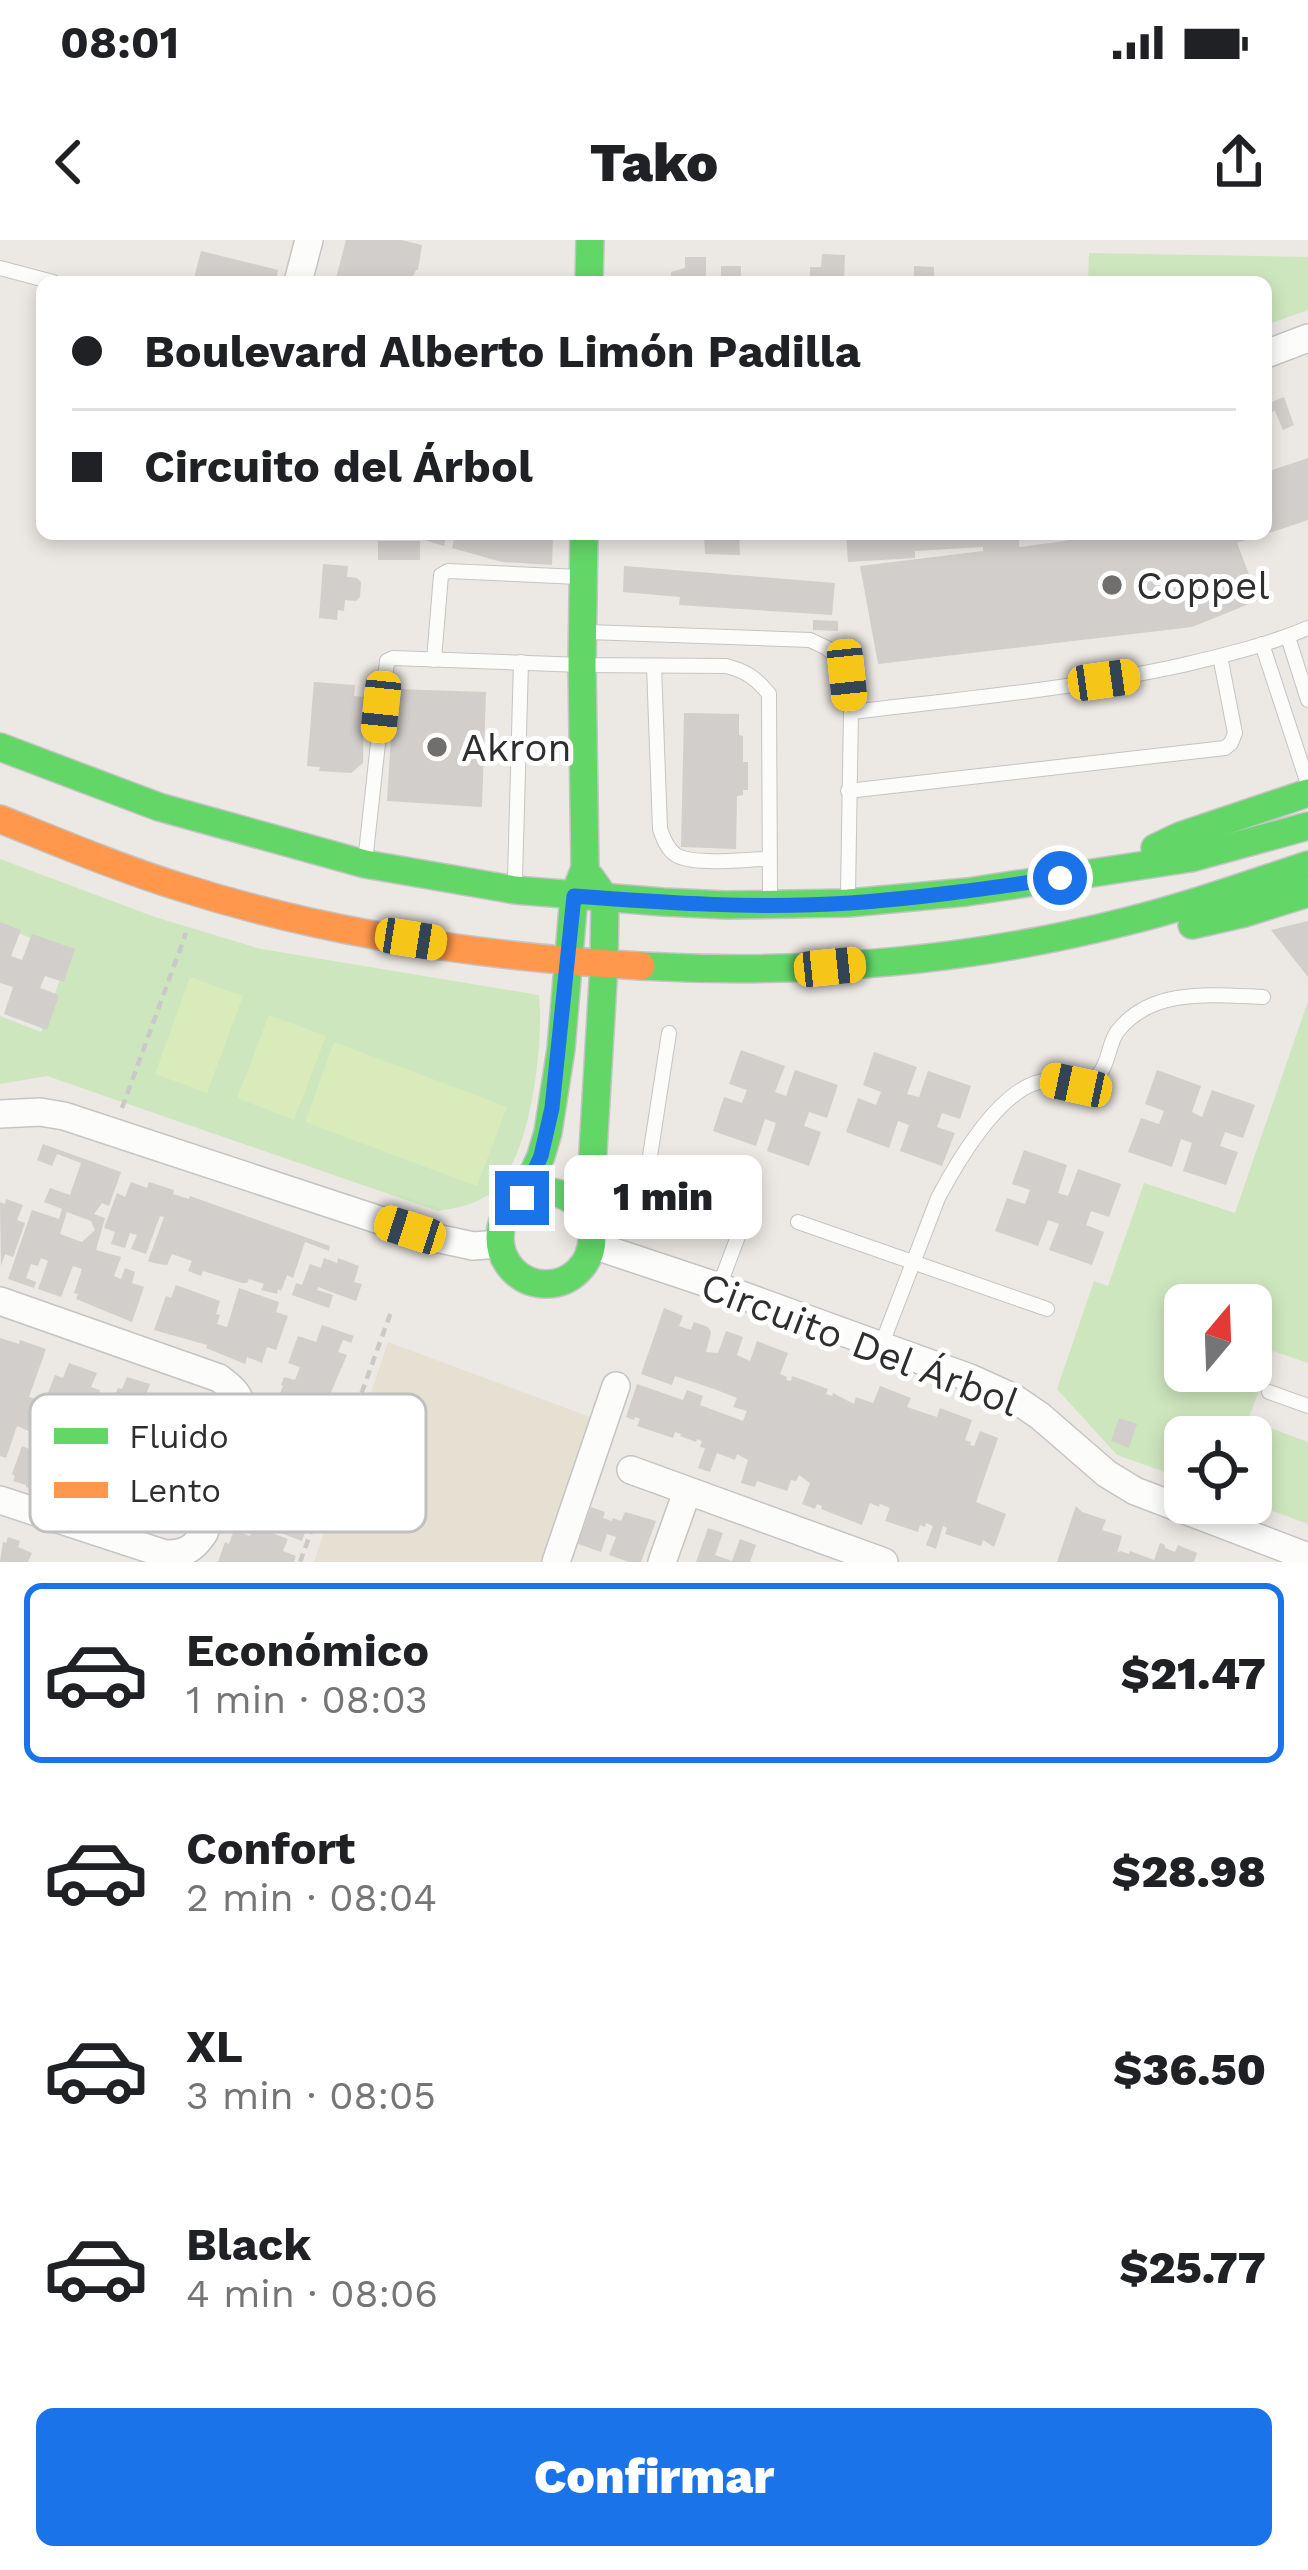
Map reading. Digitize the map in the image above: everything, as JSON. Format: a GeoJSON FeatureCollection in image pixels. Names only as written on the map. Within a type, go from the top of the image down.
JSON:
{"type":"FeatureCollection","features":[{"type":"Feature","properties":{"kind":"main road"},"geometry":{"type":"LineString","coordinates":[[589,276],[590,240]]}},
{"type":"Feature","properties":{"kind":"main road"},"geometry":{"type":"LineString","coordinates":[[584,540],[585,868],[574,896],[548,1132],[522,1198],[504,1218],[500,1244],[509,1267],[540,1284],[564,1281],[583,1267],[591,1232],[605,898],[585,868]]}},
{"type":"Feature","properties":{"kind":"main road"},"geometry":{"type":"LineString","coordinates":[[0,747],[159,807],[365,864],[515,890],[605,898],[848,903],[968,892],[1191,858],[1308,826]]}},
{"type":"Feature","properties":{"kind":"main road"},"geometry":{"type":"LineString","coordinates":[[1107,870],[1180,836],[1308,794]]}},
{"type":"Feature","properties":{"kind":"main road"},"geometry":{"type":"LineString","coordinates":[[0,819],[200,894],[271,913],[456,947],[604,964],[830,967],[967,952],[1091,930],[1308,865]]}},
{"type":"Feature","properties":{"kind":"main road"},"geometry":{"type":"LineString","coordinates":[[1091,930],[1168,931],[1245,914],[1308,892]]}},
{"type":"Feature","properties":{"kind":"main road"},"geometry":{"type":"LineString","coordinates":[[522,1198],[540,1192],[560,1193],[578,1203],[591,1232]]}},
{"type":"Feature","properties":{"kind":"street"},"geometry":{"type":"LineString","coordinates":[[300,276],[309,240]]}},
{"type":"Feature","properties":{"kind":"street"},"geometry":{"type":"LineString","coordinates":[[1272,352],[1308,338]]}},
{"type":"Feature","properties":{"kind":"street"},"geometry":{"type":"LineString","coordinates":[[0,1114],[64,1116],[430,1237],[473,1246],[500,1244]]}},
{"type":"Feature","properties":{"kind":"street","name":"Circuito Del Árbol"},"geometry":{"type":"LineString","coordinates":[[591,1232],[719,1287],[1012,1397],[1040,1415],[1107,1474],[1136,1491],[1308,1556]]}},
{"type":"Feature","properties":{"kind":"street"},"geometry":{"type":"LineString","coordinates":[[0,1300],[219,1378],[237,1394]]}},
{"type":"Feature","properties":{"kind":"street"},"geometry":{"type":"LineString","coordinates":[[556,1562],[616,1386]]}},
{"type":"Feature","properties":{"kind":"street"},"geometry":{"type":"LineString","coordinates":[[632,1470],[884,1562]]}},
{"type":"Feature","properties":{"kind":"street"},"geometry":{"type":"LineString","coordinates":[[662,1562],[687,1492]]}},
{"type":"Feature","properties":{"kind":"street"},"geometry":{"type":"LineString","coordinates":[[0,1500],[30,1510]]}},
{"type":"Feature","properties":{"kind":"street"},"geometry":{"type":"LineString","coordinates":[[98,1532],[165,1554],[181,1554],[194,1547],[205,1532]]}},
{"type":"Feature","properties":{"kind":"lane"},"geometry":{"type":"LineString","coordinates":[[0,268],[36,278]]}},
{"type":"Feature","properties":{"kind":"lane"},"geometry":{"type":"LineString","coordinates":[[434,660],[441,575],[448,571],[584,577]]}},
{"type":"Feature","properties":{"kind":"lane"},"geometry":{"type":"LineString","coordinates":[[851,712],[1142,674],[1308,628]]}},
{"type":"Feature","properties":{"kind":"lane"},"geometry":{"type":"LineString","coordinates":[[583,632],[810,640],[840,661],[847,675],[851,712],[848,903]]}},
{"type":"Feature","properties":{"kind":"lane"},"geometry":{"type":"LineString","coordinates":[[1288,637],[1308,700]]}},
{"type":"Feature","properties":{"kind":"lane"},"geometry":{"type":"LineString","coordinates":[[1262,644],[1308,784]]}},
{"type":"Feature","properties":{"kind":"lane"},"geometry":{"type":"LineString","coordinates":[[848,791],[1225,748],[1235,733],[1220,656]]}},
{"type":"Feature","properties":{"kind":"lane"},"geometry":{"type":"LineString","coordinates":[[365,864],[387,661],[726,665],[745,671],[769,694],[770,904]]}},
{"type":"Feature","properties":{"kind":"lane"},"geometry":{"type":"LineString","coordinates":[[515,890],[520,662]]}},
{"type":"Feature","properties":{"kind":"lane"},"geometry":{"type":"LineString","coordinates":[[655,666],[664,842],[677,855],[692,860],[770,859]]}},
{"type":"Feature","properties":{"kind":"lane"},"geometry":{"type":"LineString","coordinates":[[881,1346],[948,1178],[1006,1101],[1040,1082],[1076,1085],[1099,1076],[1115,1034],[1155,1004],[1192,994],[1263,997]]}},
{"type":"Feature","properties":{"kind":"lane"},"geometry":{"type":"LineString","coordinates":[[669,1033],[651,1167],[657,1174],[740,1205],[743,1223],[719,1287]]}},
{"type":"Feature","properties":{"kind":"lane"},"geometry":{"type":"LineString","coordinates":[[798,1222],[1047,1309]]}},
{"type":"Feature","properties":{"kind":"lane"},"geometry":{"type":"LineString","coordinates":[[1269,1392],[1308,1406]]}},
{"type":"Feature","properties":{"kind":"path"},"geometry":{"type":"LineString","coordinates":[[114,1133],[200,894]]}},
{"type":"Feature","properties":{"kind":"path"},"geometry":{"type":"LineString","coordinates":[[361,1394],[391,1312]]}},
{"type":"Feature","properties":{"kind":"path"},"geometry":{"type":"LineString","coordinates":[[300,1562],[311,1532]]}},
{"type":"Feature","properties":{"kind":"shaded area"},"geometry":{"type":"Polygon","coordinates":[[[388,1342],[598,1420],[545,1562],[314,1562],[324,1532],[426,1532],[426,1394],[371,1394],[388,1342]]]}},
{"type":"Feature","properties":{"kind":"green space"},"geometry":{"type":"Polygon","coordinates":[[[1089,253],[1308,257],[1308,310],[1272,323],[1272,276],[1088,276],[1089,253]]]}},
{"type":"Feature","properties":{"kind":"green space"},"geometry":{"type":"Polygon","coordinates":[[[0,859],[155,917],[261,949],[539,995],[532,1100],[505,1177],[478,1200],[438,1211],[47,1076],[0,1084],[0,1016],[41,1032],[70,952],[0,927],[0,859]]]}},
{"type":"Feature","properties":{"kind":"green space"},"geometry":{"type":"Polygon","coordinates":[[[190,977],[243,996],[207,1093],[155,1074],[190,977]]]}},
{"type":"Feature","properties":{"kind":"green space"},"geometry":{"type":"Polygon","coordinates":[[[1308,1001],[1308,1363],[1272,1354],[1272,1284],[1164,1284],[1164,1392],[1258,1392],[1249,1416],[1164,1416],[1164,1472],[1117,1455],[1057,1389],[1094,1281],[1108,1286],[1144,1183],[1235,1213],[1308,1001]]]}},
{"type":"Feature","properties":{"kind":"green space"},"geometry":{"type":"Polygon","coordinates":[[[269,1015],[326,1036],[294,1120],[237,1098],[269,1015]]]}},
{"type":"Feature","properties":{"kind":"green space"},"geometry":{"type":"Polygon","coordinates":[[[334,1042],[507,1107],[477,1186],[305,1122],[334,1042]]]}},
{"type":"Feature","properties":{"kind":"green space"},"geometry":{"type":"Polygon","coordinates":[[[1272,1429],[1308,1442],[1308,1524],[1272,1511],[1272,1429]]]}},
{"type":"Feature","properties":{"kind":"building"},"geometry":{"type":"Polygon","coordinates":[[[346,240],[401,240],[422,245],[413,276],[337,276],[346,240]]]}},
{"type":"Feature","properties":{"kind":"building"},"geometry":{"type":"Polygon","coordinates":[[[201,251],[278,270],[277,276],[195,276],[201,251]]]}},
{"type":"Feature","properties":{"kind":"building"},"geometry":{"type":"Polygon","coordinates":[[[822,254],[845,255],[844,276],[810,276],[810,267],[821,267],[822,254]]]}},
{"type":"Feature","properties":{"kind":"building"},"geometry":{"type":"Polygon","coordinates":[[[685,257],[706,257],[706,276],[671,276],[685,268],[685,257]]]}},
{"type":"Feature","properties":{"kind":"building"},"geometry":{"type":"Polygon","coordinates":[[[721,266],[741,266],[741,276],[721,276],[721,266]]]}},
{"type":"Feature","properties":{"kind":"building"},"geometry":{"type":"Polygon","coordinates":[[[914,266],[934,267],[934,276],[914,276],[914,266]]]}},
{"type":"Feature","properties":{"kind":"building"},"geometry":{"type":"Polygon","coordinates":[[[1284,397],[1294,425],[1283,430],[1272,412],[1272,402],[1284,397]]]}},
{"type":"Feature","properties":{"kind":"building"},"geometry":{"type":"Polygon","coordinates":[[[1308,458],[1308,520],[1272,532],[1272,470],[1308,458]]]}},
{"type":"Feature","properties":{"kind":"building"},"geometry":{"type":"Polygon","coordinates":[[[454,540],[553,540],[552,565],[502,562],[452,548],[454,540]]]}},
{"type":"Feature","properties":{"kind":"building"},"geometry":{"type":"Polygon","coordinates":[[[704,540],[739,540],[740,555],[705,554],[704,540]]]}},
{"type":"Feature","properties":{"kind":"building"},"geometry":{"type":"Polygon","coordinates":[[[846,540],[1019,540],[1019,547],[1068,540],[1245,540],[1237,543],[1259,600],[1192,627],[878,664],[860,566],[983,551],[983,547],[848,562],[846,540]]]}},
{"type":"Feature","properties":{"kind":"building"},"geometry":{"type":"Polygon","coordinates":[[[378,541],[420,541],[420,560],[378,560],[378,541]]]}},
{"type":"Feature","properties":{"kind":"building"},"geometry":{"type":"Polygon","coordinates":[[[323,564],[348,566],[347,577],[361,582],[360,597],[345,600],[337,620],[319,618],[323,564]]]}},
{"type":"Feature","properties":{"kind":"building"},"geometry":{"type":"Polygon","coordinates":[[[624,566],[835,583],[832,615],[679,605],[680,597],[623,592],[624,566]]]}},
{"type":"Feature","properties":{"kind":"building"},"geometry":{"type":"Polygon","coordinates":[[[813,620],[838,621],[838,631],[813,630],[813,620]]]}},
{"type":"Feature","properties":{"kind":"building"},"geometry":{"type":"Polygon","coordinates":[[[314,682],[355,685],[354,696],[364,697],[363,763],[351,773],[307,766],[314,682]]]}},
{"type":"Feature","properties":{"kind":"building","name":"Akron"},"geometry":{"type":"Polygon","coordinates":[[[394,689],[486,692],[482,807],[387,801],[394,689]]]}},
{"type":"Feature","properties":{"kind":"building"},"geometry":{"type":"Polygon","coordinates":[[[684,713],[739,714],[748,790],[737,796],[736,849],[681,847],[684,713]]]}},
{"type":"Feature","properties":{"kind":"building"},"geometry":{"type":"Polygon","coordinates":[[[1308,921],[1308,977],[1271,930],[1308,921]]]}},
{"type":"Feature","properties":{"kind":"building"},"geometry":{"type":"Polygon","coordinates":[[[0,922],[21,930],[11,956],[22,960],[32,934],[75,949],[64,982],[45,976],[40,988],[59,995],[47,1030],[4,1014],[13,987],[0,983],[0,922]]]}},
{"type":"Feature","properties":{"kind":"building"},"geometry":{"type":"Polygon","coordinates":[[[741,1050],[785,1066],[775,1092],[786,1096],[795,1070],[838,1085],[827,1118],[809,1112],[804,1126],[821,1132],[809,1166],[767,1151],[776,1123],[765,1119],[756,1146],[713,1131],[724,1097],[742,1103],[747,1090],[729,1084],[741,1050]]]}},
{"type":"Feature","properties":{"kind":"building"},"geometry":{"type":"Polygon","coordinates":[[[874,1052],[917,1067],[907,1094],[919,1097],[928,1071],[971,1086],[960,1119],[942,1113],[937,1127],[955,1133],[942,1166],[900,1151],[909,1125],[898,1121],[889,1148],[846,1132],[858,1098],[876,1105],[881,1092],[863,1085],[874,1052]]]}},
{"type":"Feature","properties":{"kind":"building"},"geometry":{"type":"Polygon","coordinates":[[[1157,1070],[1201,1086],[1192,1112],[1202,1117],[1212,1090],[1255,1105],[1243,1138],[1225,1132],[1220,1146],[1238,1152],[1226,1185],[1183,1171],[1192,1143],[1181,1139],[1172,1167],[1128,1152],[1141,1118],[1159,1124],[1164,1111],[1145,1104],[1157,1070]]]}},
{"type":"Feature","properties":{"kind":"building"},"geometry":{"type":"Polygon","coordinates":[[[43,1144],[121,1172],[109,1206],[102,1203],[94,1214],[105,1218],[96,1250],[121,1257],[114,1276],[121,1279],[125,1268],[135,1272],[132,1283],[144,1287],[132,1322],[76,1299],[82,1269],[73,1266],[61,1297],[38,1289],[48,1261],[41,1258],[38,1266],[31,1264],[26,1278],[36,1282],[34,1288],[8,1279],[32,1210],[59,1219],[62,1209],[44,1202],[50,1188],[70,1195],[81,1163],[57,1154],[52,1166],[37,1160],[43,1144]],[[67,1212],[60,1234],[82,1242],[95,1230],[91,1221],[67,1212]]]}},
{"type":"Feature","properties":{"kind":"building"},"geometry":{"type":"Polygon","coordinates":[[[1024,1150],[1067,1165],[1058,1193],[1068,1196],[1078,1169],[1121,1184],[1109,1217],[1091,1211],[1086,1225],[1104,1232],[1092,1265],[1049,1250],[1059,1224],[1048,1220],[1038,1246],[995,1231],[1007,1198],[1025,1204],[1030,1190],[1012,1184],[1024,1150]]]}},
{"type":"Feature","properties":{"kind":"building"},"geometry":{"type":"Polygon","coordinates":[[[131,1182],[174,1190],[173,1194],[330,1246],[329,1251],[305,1242],[293,1278],[287,1275],[277,1294],[261,1290],[264,1284],[249,1279],[242,1283],[203,1271],[201,1276],[188,1271],[192,1261],[172,1254],[167,1265],[148,1261],[164,1217],[160,1216],[146,1254],[131,1249],[137,1235],[130,1233],[125,1248],[111,1244],[115,1232],[104,1228],[117,1193],[125,1197],[131,1182]]]}},
{"type":"Feature","properties":{"kind":"building"},"geometry":{"type":"Polygon","coordinates":[[[6,1199],[23,1205],[17,1220],[25,1223],[13,1257],[5,1254],[1,1266],[0,1202],[5,1204],[6,1199]]]}},
{"type":"Feature","properties":{"kind":"building"},"geometry":{"type":"Polygon","coordinates":[[[324,1258],[359,1266],[354,1282],[362,1284],[356,1301],[318,1287],[333,1295],[329,1308],[292,1295],[296,1283],[302,1285],[310,1264],[321,1268],[324,1258]]]}},
{"type":"Feature","properties":{"kind":"building"},"geometry":{"type":"Polygon","coordinates":[[[176,1285],[220,1301],[217,1324],[227,1327],[239,1288],[279,1302],[276,1312],[288,1316],[276,1350],[267,1347],[262,1363],[247,1357],[245,1364],[207,1345],[154,1330],[166,1296],[171,1298],[176,1285]]]}},
{"type":"Feature","properties":{"kind":"building"},"geometry":{"type":"Polygon","coordinates":[[[664,1308],[683,1316],[679,1326],[691,1330],[694,1322],[708,1327],[706,1352],[718,1353],[726,1331],[743,1337],[737,1355],[750,1361],[757,1341],[788,1353],[780,1374],[786,1380],[791,1381],[792,1376],[854,1404],[856,1397],[873,1403],[880,1386],[911,1398],[907,1407],[937,1417],[940,1408],[972,1420],[965,1440],[970,1445],[974,1446],[980,1431],[998,1438],[976,1502],[1006,1514],[994,1547],[983,1540],[981,1546],[945,1534],[943,1526],[936,1549],[926,1545],[933,1526],[920,1525],[918,1532],[885,1521],[890,1508],[880,1504],[870,1503],[862,1525],[817,1504],[815,1509],[802,1504],[810,1483],[799,1475],[787,1491],[757,1481],[755,1487],[741,1483],[748,1460],[717,1453],[710,1472],[698,1468],[705,1448],[700,1447],[702,1441],[637,1426],[640,1419],[626,1417],[637,1384],[683,1400],[687,1390],[703,1396],[700,1405],[743,1421],[747,1411],[733,1407],[737,1398],[714,1389],[675,1376],[672,1385],[641,1374],[664,1308]]]}},
{"type":"Feature","properties":{"kind":"building"},"geometry":{"type":"Polygon","coordinates":[[[322,1325],[354,1336],[351,1343],[343,1340],[338,1352],[347,1355],[330,1394],[280,1394],[284,1377],[295,1380],[300,1367],[288,1363],[298,1336],[316,1342],[322,1325]]]}},
{"type":"Feature","properties":{"kind":"building"},"geometry":{"type":"Polygon","coordinates":[[[0,1338],[46,1349],[29,1397],[30,1432],[17,1426],[6,1458],[0,1456],[0,1338]]]}},
{"type":"Feature","properties":{"kind":"building"},"geometry":{"type":"Polygon","coordinates":[[[69,1363],[97,1373],[91,1387],[100,1390],[99,1394],[48,1394],[55,1375],[63,1378],[69,1363]]]}},
{"type":"Feature","properties":{"kind":"building"},"geometry":{"type":"Polygon","coordinates":[[[127,1377],[150,1384],[146,1394],[116,1394],[127,1377]]]}},
{"type":"Feature","properties":{"kind":"building"},"geometry":{"type":"Polygon","coordinates":[[[1119,1418],[1137,1424],[1129,1448],[1111,1441],[1119,1418]]]}},
{"type":"Feature","properties":{"kind":"building"},"geometry":{"type":"Polygon","coordinates":[[[22,1446],[29,1449],[30,1488],[13,1481],[12,1474],[22,1446]]]}},
{"type":"Feature","properties":{"kind":"building"},"geometry":{"type":"Polygon","coordinates":[[[1076,1506],[1106,1520],[1102,1530],[1122,1536],[1117,1553],[1130,1551],[1154,1560],[1160,1543],[1175,1552],[1178,1545],[1197,1553],[1194,1562],[1057,1562],[1076,1506]]]}},
{"type":"Feature","properties":{"kind":"building"},"geometry":{"type":"Polygon","coordinates":[[[591,1507],[605,1512],[603,1518],[612,1521],[621,1521],[625,1512],[656,1521],[641,1562],[609,1555],[616,1537],[607,1534],[601,1552],[578,1544],[591,1507]]]}},
{"type":"Feature","properties":{"kind":"building"},"geometry":{"type":"Polygon","coordinates":[[[708,1528],[723,1533],[715,1555],[732,1561],[740,1539],[756,1545],[750,1562],[696,1562],[708,1528]]]}},
{"type":"Feature","properties":{"kind":"building"},"geometry":{"type":"Polygon","coordinates":[[[233,1532],[250,1536],[251,1532],[269,1532],[288,1539],[283,1551],[296,1556],[294,1562],[218,1562],[233,1532]]]}},
{"type":"Feature","properties":{"kind":"building"},"geometry":{"type":"Polygon","coordinates":[[[278,1532],[305,1532],[302,1541],[278,1532]]]}},
{"type":"Feature","properties":{"kind":"building"},"geometry":{"type":"Polygon","coordinates":[[[8,1537],[32,1553],[28,1562],[0,1562],[8,1537]]]}},
{"type":"Feature","properties":{"kind":"traffic: fast"},"geometry":{"type":"LineString","coordinates":[[589,276],[590,240]]}},
{"type":"Feature","properties":{"kind":"traffic: fast"},"geometry":{"type":"LineString","coordinates":[[522,1198],[548,1132],[561,1049],[574,896],[585,868],[584,540]]}},
{"type":"Feature","properties":{"kind":"traffic: fast"},"geometry":{"type":"LineString","coordinates":[[0,747],[159,807],[365,864],[515,890],[663,902],[848,903],[967,892],[1191,858],[1308,826]]}},
{"type":"Feature","properties":{"kind":"traffic: fast"},"geometry":{"type":"LineString","coordinates":[[1155,848],[1308,793]]}},
{"type":"Feature","properties":{"kind":"traffic: fast"},"geometry":{"type":"LineString","coordinates":[[641,966],[824,967],[1005,947],[1147,916],[1308,865]]}},
{"type":"Feature","properties":{"kind":"traffic: fast"},"geometry":{"type":"LineString","coordinates":[[589,1219],[605,898],[591,878]]}},
{"type":"Feature","properties":{"kind":"traffic: fast"},"geometry":{"type":"LineString","coordinates":[[1192,925],[1308,893]]}},
{"type":"Feature","properties":{"kind":"traffic: fast"},"geometry":{"type":"LineString","coordinates":[[546,1192],[564,1195],[579,1205],[589,1220],[592,1238],[589,1256],[579,1271],[564,1281],[546,1284],[528,1281],[513,1271],[503,1256],[500,1238],[503,1220],[513,1205],[528,1195],[546,1192]]}},
{"type":"Feature","properties":{"kind":"traffic: slow"},"geometry":{"type":"LineString","coordinates":[[0,819],[157,880],[293,918],[466,950],[641,966]]}},
{"type":"Feature","properties":{"kind":"place","name":"Coppel"},"geometry":{"type":"Point","coordinates":[1112,585]}},
{"type":"Feature","properties":{"kind":"place","name":"Akron"},"geometry":{"type":"Point","coordinates":[437,747]}},
{"type":"Feature","properties":{"kind":"route"},"geometry":{"type":"LineString","coordinates":[[522,1198],[548,1132],[574,896],[726,905],[848,903],[1060,878]]}}]}
